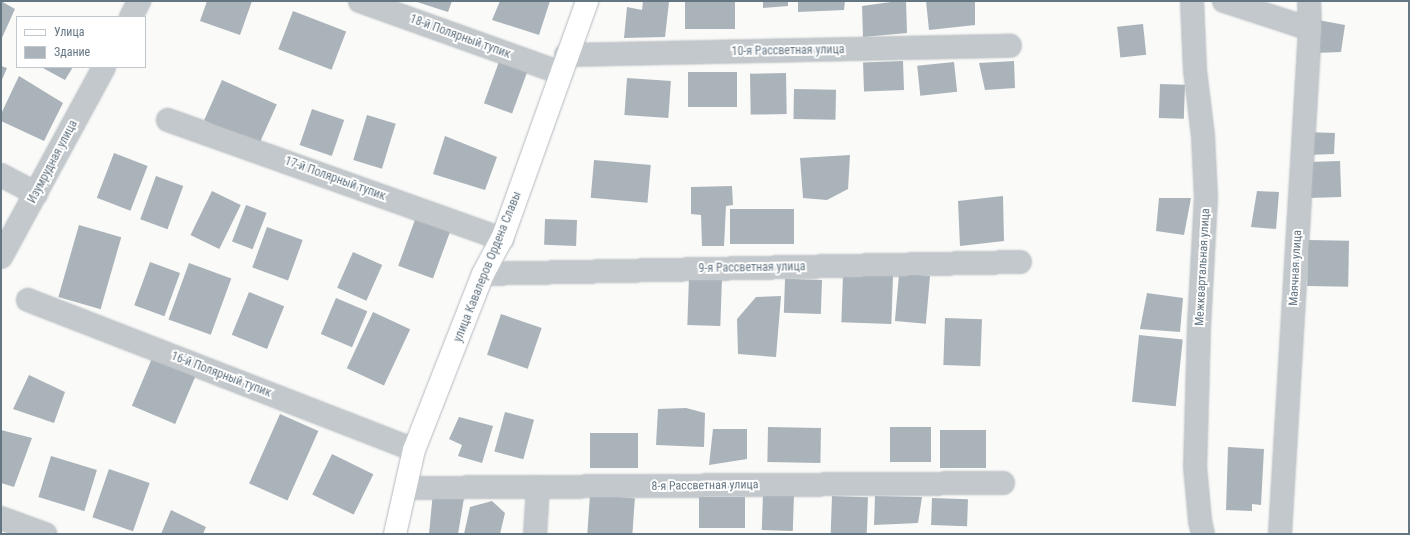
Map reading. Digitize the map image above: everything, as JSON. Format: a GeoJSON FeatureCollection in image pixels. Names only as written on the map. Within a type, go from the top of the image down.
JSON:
{"type":"FeatureCollection","features":[{"type":"Feature","properties":{"kind":"street","name":"18-й Полярный тупик"},"geometry":{"type":"LineString","coordinates":[[360,1],[564,64]]}},
{"type":"Feature","properties":{"kind":"street","name":"улица Кавалеров Ордена Славы"},"geometry":{"type":"LineString","coordinates":[[395,534],[414,450],[483,274],[502,239],[587,1]]}},
{"type":"Feature","properties":{"kind":"street","name":"Межквартальная улица"},"geometry":{"type":"LineString","coordinates":[[1192,1],[1195,70],[1203,136],[1206,197],[1199,327],[1195,466],[1200,521],[1203,534]]}},
{"type":"Feature","properties":{"kind":"street"},"geometry":{"type":"LineString","coordinates":[[1224,1],[1310,29]]}},
{"type":"Feature","properties":{"kind":"street","name":"Маячная улица"},"geometry":{"type":"LineString","coordinates":[[1280,534],[1310,29],[1310,1]]}},
{"type":"Feature","properties":{"kind":"street","name":"10-я Рассветная улица"},"geometry":{"type":"LineString","coordinates":[[564,64],[1010,46]]}},
{"type":"Feature","properties":{"kind":"street","name":"Изумрудная улица"},"geometry":{"type":"LineString","coordinates":[[1,257],[103,68]]}},
{"type":"Feature","properties":{"kind":"street","name":"17-й Полярный тупик"},"geometry":{"type":"LineString","coordinates":[[168,120],[502,239]]}},
{"type":"Feature","properties":{"kind":"street"},"geometry":{"type":"LineString","coordinates":[[1,175],[36,194]]}},
{"type":"Feature","properties":{"kind":"street","name":"9-я Рассветная улица"},"geometry":{"type":"LineString","coordinates":[[483,274],[1020,262]]}},
{"type":"Feature","properties":{"kind":"street","name":"16-й Полярный тупик"},"geometry":{"type":"LineString","coordinates":[[28,300],[414,450]]}},
{"type":"Feature","properties":{"kind":"street","name":"8-я Рассветная улица"},"geometry":{"type":"LineString","coordinates":[[406,488],[1003,483]]}},
{"type":"Feature","properties":{"kind":"street"},"geometry":{"type":"LineString","coordinates":[[535,534],[538,487]]}},
{"type":"Feature","properties":{"kind":"street"},"geometry":{"type":"LineString","coordinates":[[1,518],[45,534]]}},
{"type":"Feature","properties":{"kind":"building"},"geometry":{"type":"Polygon","coordinates":[[[1,1],[15,9],[1,40],[1,1]]]}},
{"type":"Feature","properties":{"kind":"building"},"geometry":{"type":"Polygon","coordinates":[[[207,1],[252,1],[240,35],[200,21],[207,1]]]}},
{"type":"Feature","properties":{"kind":"building"},"geometry":{"type":"Polygon","coordinates":[[[414,1],[452,1],[448,12],[414,1]]]}},
{"type":"Feature","properties":{"kind":"building"},"geometry":{"type":"Polygon","coordinates":[[[500,1],[550,1],[539,35],[492,20],[500,1]]]}},
{"type":"Feature","properties":{"kind":"building"},"geometry":{"type":"Polygon","coordinates":[[[643,1],[669,2],[665,37],[624,38],[627,7],[642,10],[643,1]]]}},
{"type":"Feature","properties":{"kind":"building"},"geometry":{"type":"Polygon","coordinates":[[[685,1],[735,1],[735,29],[685,29],[685,1]]]}},
{"type":"Feature","properties":{"kind":"building"},"geometry":{"type":"Polygon","coordinates":[[[763,1],[788,1],[788,6],[763,8],[763,1]]]}},
{"type":"Feature","properties":{"kind":"building"},"geometry":{"type":"Polygon","coordinates":[[[798,1],[845,1],[844,10],[798,12],[798,1]]]}},
{"type":"Feature","properties":{"kind":"building"},"geometry":{"type":"Polygon","coordinates":[[[906,1],[907,33],[863,37],[862,6],[906,1]]]}},
{"type":"Feature","properties":{"kind":"building"},"geometry":{"type":"Polygon","coordinates":[[[926,1],[975,1],[975,25],[929,30],[926,1]]]}},
{"type":"Feature","properties":{"kind":"building"},"geometry":{"type":"Polygon","coordinates":[[[293,11],[346,31],[332,70],[278,49],[293,11]]]}},
{"type":"Feature","properties":{"kind":"building"},"geometry":{"type":"Polygon","coordinates":[[[1318,20],[1345,25],[1341,52],[1315,53],[1318,20]]]}},
{"type":"Feature","properties":{"kind":"building"},"geometry":{"type":"Polygon","coordinates":[[[1143,24],[1146,55],[1120,58],[1117,27],[1143,24]]]}},
{"type":"Feature","properties":{"kind":"building"},"geometry":{"type":"Polygon","coordinates":[[[500,59],[528,69],[512,113],[484,103],[500,59]]]}},
{"type":"Feature","properties":{"kind":"building"},"geometry":{"type":"Polygon","coordinates":[[[903,61],[904,90],[864,91],[863,62],[903,61]]]}},
{"type":"Feature","properties":{"kind":"building"},"geometry":{"type":"Polygon","coordinates":[[[1014,61],[1015,88],[985,90],[979,63],[1014,61]]]}},
{"type":"Feature","properties":{"kind":"building"},"geometry":{"type":"Polygon","coordinates":[[[954,62],[957,92],[920,96],[917,66],[954,62]]]}},
{"type":"Feature","properties":{"kind":"building"},"geometry":{"type":"Polygon","coordinates":[[[1,66],[7,68],[1,82],[1,66]]]}},
{"type":"Feature","properties":{"kind":"building"},"geometry":{"type":"Polygon","coordinates":[[[43,68],[72,68],[65,80],[43,68]]]}},
{"type":"Feature","properties":{"kind":"building"},"geometry":{"type":"Polygon","coordinates":[[[688,72],[737,72],[737,107],[688,107],[688,72]]]}},
{"type":"Feature","properties":{"kind":"building"},"geometry":{"type":"Polygon","coordinates":[[[786,73],[787,114],[751,115],[750,74],[786,73]]]}},
{"type":"Feature","properties":{"kind":"building"},"geometry":{"type":"Polygon","coordinates":[[[19,76],[63,103],[44,141],[1,121],[1,114],[19,76]]]}},
{"type":"Feature","properties":{"kind":"building"},"geometry":{"type":"Polygon","coordinates":[[[627,78],[671,81],[668,118],[624,115],[627,78]]]}},
{"type":"Feature","properties":{"kind":"building"},"geometry":{"type":"Polygon","coordinates":[[[222,80],[277,104],[259,145],[204,120],[222,80]]]}},
{"type":"Feature","properties":{"kind":"building"},"geometry":{"type":"Polygon","coordinates":[[[1160,84],[1185,85],[1184,119],[1159,118],[1160,84]]]}},
{"type":"Feature","properties":{"kind":"building"},"geometry":{"type":"Polygon","coordinates":[[[794,89],[836,90],[835,120],[793,119],[794,89]]]}},
{"type":"Feature","properties":{"kind":"building"},"geometry":{"type":"Polygon","coordinates":[[[312,109],[344,120],[332,156],[300,145],[312,109]]]}},
{"type":"Feature","properties":{"kind":"building"},"geometry":{"type":"Polygon","coordinates":[[[367,115],[396,124],[382,169],[353,160],[367,115]]]}},
{"type":"Feature","properties":{"kind":"building"},"geometry":{"type":"Polygon","coordinates":[[[1305,132],[1335,133],[1334,154],[1306,155],[1305,132]]]}},
{"type":"Feature","properties":{"kind":"building"},"geometry":{"type":"Polygon","coordinates":[[[445,136],[497,157],[485,190],[433,174],[445,136]]]}},
{"type":"Feature","properties":{"kind":"building"},"geometry":{"type":"Polygon","coordinates":[[[114,153],[148,166],[130,211],[97,198],[114,153]]]}},
{"type":"Feature","properties":{"kind":"building"},"geometry":{"type":"Polygon","coordinates":[[[850,155],[848,189],[827,200],[803,198],[800,158],[850,155]]]}},
{"type":"Feature","properties":{"kind":"building"},"geometry":{"type":"Polygon","coordinates":[[[594,160],[651,165],[647,203],[591,198],[594,160]]]}},
{"type":"Feature","properties":{"kind":"building"},"geometry":{"type":"Polygon","coordinates":[[[1340,161],[1341,197],[1309,198],[1308,162],[1340,161]]]}},
{"type":"Feature","properties":{"kind":"building"},"geometry":{"type":"Polygon","coordinates":[[[156,176],[183,186],[168,229],[140,219],[156,176]]]}},
{"type":"Feature","properties":{"kind":"building"},"geometry":{"type":"Polygon","coordinates":[[[732,186],[733,205],[726,206],[724,246],[702,246],[701,215],[691,214],[691,187],[732,186]]]}},
{"type":"Feature","properties":{"kind":"building"},"geometry":{"type":"Polygon","coordinates":[[[212,191],[241,205],[219,249],[191,235],[212,191]]]}},
{"type":"Feature","properties":{"kind":"building"},"geometry":{"type":"Polygon","coordinates":[[[1257,191],[1279,192],[1276,229],[1251,227],[1257,191]]]}},
{"type":"Feature","properties":{"kind":"building"},"geometry":{"type":"Polygon","coordinates":[[[1003,196],[1004,241],[960,246],[958,201],[1003,196]]]}},
{"type":"Feature","properties":{"kind":"building"},"geometry":{"type":"Polygon","coordinates":[[[1159,198],[1191,198],[1184,235],[1156,231],[1159,198]]]}},
{"type":"Feature","properties":{"kind":"building"},"geometry":{"type":"Polygon","coordinates":[[[246,205],[267,213],[253,249],[232,241],[246,205]]]}},
{"type":"Feature","properties":{"kind":"building"},"geometry":{"type":"Polygon","coordinates":[[[730,209],[794,209],[794,244],[730,244],[730,209]]]}},
{"type":"Feature","properties":{"kind":"building"},"geometry":{"type":"Polygon","coordinates":[[[416,217],[451,230],[433,279],[398,266],[416,217]]]}},
{"type":"Feature","properties":{"kind":"building"},"geometry":{"type":"Polygon","coordinates":[[[545,219],[577,220],[576,246],[544,245],[545,219]]]}},
{"type":"Feature","properties":{"kind":"building"},"geometry":{"type":"Polygon","coordinates":[[[79,225],[121,237],[101,309],[58,297],[79,225]]]}},
{"type":"Feature","properties":{"kind":"building"},"geometry":{"type":"Polygon","coordinates":[[[267,227],[303,240],[288,280],[252,267],[267,227]]]}},
{"type":"Feature","properties":{"kind":"building"},"geometry":{"type":"Polygon","coordinates":[[[1308,240],[1349,241],[1348,287],[1307,286],[1308,240]]]}},
{"type":"Feature","properties":{"kind":"building"},"geometry":{"type":"Polygon","coordinates":[[[353,252],[382,265],[366,301],[337,288],[353,252]]]}},
{"type":"Feature","properties":{"kind":"building"},"geometry":{"type":"Polygon","coordinates":[[[150,262],[180,273],[164,316],[134,305],[150,262]]]}},
{"type":"Feature","properties":{"kind":"building"},"geometry":{"type":"Polygon","coordinates":[[[189,263],[231,278],[211,335],[168,319],[189,263]]]}},
{"type":"Feature","properties":{"kind":"building"},"geometry":{"type":"Polygon","coordinates":[[[899,273],[930,276],[926,324],[895,321],[899,273]]]}},
{"type":"Feature","properties":{"kind":"building"},"geometry":{"type":"Polygon","coordinates":[[[843,274],[893,276],[891,324],[841,322],[843,274]]]}},
{"type":"Feature","properties":{"kind":"building"},"geometry":{"type":"Polygon","coordinates":[[[689,277],[722,278],[720,326],[687,325],[689,277]]]}},
{"type":"Feature","properties":{"kind":"building"},"geometry":{"type":"Polygon","coordinates":[[[785,279],[822,280],[821,314],[784,313],[785,279]]]}},
{"type":"Feature","properties":{"kind":"building"},"geometry":{"type":"Polygon","coordinates":[[[249,292],[284,306],[267,349],[232,335],[249,292]]]}},
{"type":"Feature","properties":{"kind":"building"},"geometry":{"type":"Polygon","coordinates":[[[1147,293],[1183,298],[1180,332],[1140,329],[1147,293]]]}},
{"type":"Feature","properties":{"kind":"building"},"geometry":{"type":"Polygon","coordinates":[[[781,296],[776,357],[738,354],[737,319],[756,297],[781,296]]]}},
{"type":"Feature","properties":{"kind":"building"},"geometry":{"type":"Polygon","coordinates":[[[336,298],[367,311],[352,347],[321,334],[336,298]]]}},
{"type":"Feature","properties":{"kind":"building"},"geometry":{"type":"Polygon","coordinates":[[[373,312],[410,329],[384,386],[347,368],[373,312]]]}},
{"type":"Feature","properties":{"kind":"building"},"geometry":{"type":"Polygon","coordinates":[[[501,314],[542,328],[528,369],[487,355],[501,314]]]}},
{"type":"Feature","properties":{"kind":"building"},"geometry":{"type":"Polygon","coordinates":[[[945,318],[982,319],[980,366],[943,365],[945,318]]]}},
{"type":"Feature","properties":{"kind":"building"},"geometry":{"type":"Polygon","coordinates":[[[1139,335],[1183,340],[1176,406],[1132,402],[1139,335]]]}},
{"type":"Feature","properties":{"kind":"building"},"geometry":{"type":"Polygon","coordinates":[[[153,356],[196,374],[175,424],[132,406],[153,356]]]}},
{"type":"Feature","properties":{"kind":"building"},"geometry":{"type":"Polygon","coordinates":[[[29,375],[65,392],[54,423],[13,409],[29,375]]]}},
{"type":"Feature","properties":{"kind":"building"},"geometry":{"type":"Polygon","coordinates":[[[686,408],[705,413],[704,447],[656,445],[658,409],[686,408]]]}},
{"type":"Feature","properties":{"kind":"building"},"geometry":{"type":"Polygon","coordinates":[[[505,412],[534,420],[523,459],[494,452],[505,412]]]}},
{"type":"Feature","properties":{"kind":"building"},"geometry":{"type":"Polygon","coordinates":[[[280,414],[318,431],[287,501],[249,483],[280,414]]]}},
{"type":"Feature","properties":{"kind":"building"},"geometry":{"type":"Polygon","coordinates":[[[459,417],[493,426],[482,463],[458,456],[462,445],[449,439],[459,417]]]}},
{"type":"Feature","properties":{"kind":"building"},"geometry":{"type":"Polygon","coordinates":[[[768,427],[821,428],[820,463],[767,462],[768,427]]]}},
{"type":"Feature","properties":{"kind":"building"},"geometry":{"type":"Polygon","coordinates":[[[890,427],[931,427],[931,462],[890,462],[890,427]]]}},
{"type":"Feature","properties":{"kind":"building"},"geometry":{"type":"Polygon","coordinates":[[[713,429],[747,429],[747,459],[709,465],[713,429]]]}},
{"type":"Feature","properties":{"kind":"building"},"geometry":{"type":"Polygon","coordinates":[[[1,430],[32,438],[14,487],[1,483],[1,430]]]}},
{"type":"Feature","properties":{"kind":"building"},"geometry":{"type":"Polygon","coordinates":[[[940,430],[986,430],[986,468],[940,468],[940,430]]]}},
{"type":"Feature","properties":{"kind":"building"},"geometry":{"type":"Polygon","coordinates":[[[590,433],[638,433],[638,468],[590,468],[590,433]]]}},
{"type":"Feature","properties":{"kind":"building"},"geometry":{"type":"Polygon","coordinates":[[[1228,447],[1264,449],[1261,505],[1252,504],[1252,511],[1226,510],[1228,447]]]}},
{"type":"Feature","properties":{"kind":"building"},"geometry":{"type":"Polygon","coordinates":[[[332,454],[373,474],[354,515],[312,494],[332,454]]]}},
{"type":"Feature","properties":{"kind":"building"},"geometry":{"type":"Polygon","coordinates":[[[51,456],[97,470],[84,511],[38,497],[51,456]]]}},
{"type":"Feature","properties":{"kind":"building"},"geometry":{"type":"Polygon","coordinates":[[[109,469],[150,483],[133,531],[92,517],[109,469]]]}},
{"type":"Feature","properties":{"kind":"building"},"geometry":{"type":"Polygon","coordinates":[[[433,492],[464,498],[458,534],[429,534],[433,492]]]}},
{"type":"Feature","properties":{"kind":"building"},"geometry":{"type":"Polygon","coordinates":[[[763,494],[794,495],[793,531],[762,530],[763,494]]]}},
{"type":"Feature","properties":{"kind":"building"},"geometry":{"type":"Polygon","coordinates":[[[590,495],[635,498],[632,534],[587,534],[590,495]]]}},
{"type":"Feature","properties":{"kind":"building"},"geometry":{"type":"Polygon","coordinates":[[[832,496],[868,497],[867,534],[831,534],[832,496]]]}},
{"type":"Feature","properties":{"kind":"building"},"geometry":{"type":"Polygon","coordinates":[[[875,496],[922,497],[918,523],[874,525],[875,496]]]}},
{"type":"Feature","properties":{"kind":"building"},"geometry":{"type":"Polygon","coordinates":[[[699,497],[745,497],[745,528],[699,528],[699,497]]]}},
{"type":"Feature","properties":{"kind":"building"},"geometry":{"type":"Polygon","coordinates":[[[932,498],[968,499],[967,526],[931,525],[932,498]]]}},
{"type":"Feature","properties":{"kind":"building"},"geometry":{"type":"Polygon","coordinates":[[[492,501],[505,513],[500,534],[464,534],[470,507],[492,501]]]}},
{"type":"Feature","properties":{"kind":"building"},"geometry":{"type":"Polygon","coordinates":[[[171,510],[206,527],[203,534],[161,534],[171,510]]]}}]}
